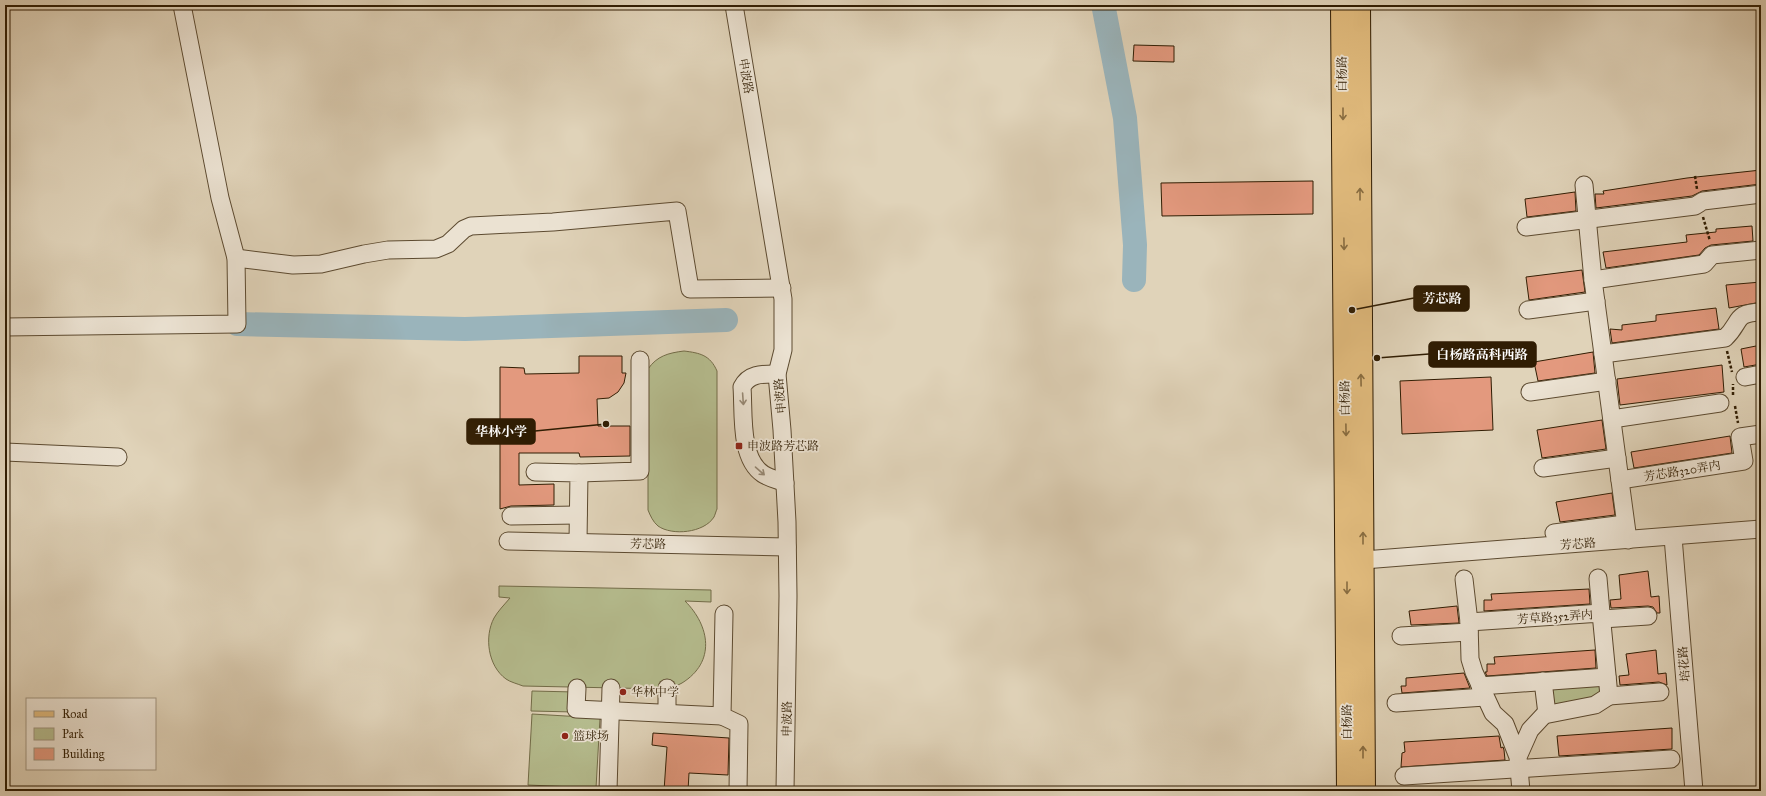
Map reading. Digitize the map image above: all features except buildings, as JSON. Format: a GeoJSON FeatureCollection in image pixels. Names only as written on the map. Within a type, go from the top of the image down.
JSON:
{"type":"FeatureCollection","features":[{"type":"Feature","properties":{"kind":"main road","name":"白杨路"},"geometry":{"type":"LineString","coordinates":[[1342,5],[1355,561],[1364,791]]}},
{"type":"Feature","properties":{"kind":"main road","name":"白杨路"},"geometry":{"type":"LineString","coordinates":[[1348,791],[1355,561],[1359,5]]}},
{"type":"Feature","properties":{"kind":"street"},"geometry":{"type":"LineString","coordinates":[[5,327],[237,324],[236,258],[220,198],[182,5]]}},
{"type":"Feature","properties":{"kind":"street","name":"申波路"},"geometry":{"type":"LineString","coordinates":[[734,5],[782,288],[784,334],[783,350],[777,374],[785,483],[787,547],[785,791]]}},
{"type":"Feature","properties":{"kind":"street"},"geometry":{"type":"LineString","coordinates":[[1554,533],[1626,532],[1593,280],[1584,185]]}},
{"type":"Feature","properties":{"kind":"street"},"geometry":{"type":"LineString","coordinates":[[1526,227],[1694,206],[1703,201],[1761,194]]}},
{"type":"Feature","properties":{"kind":"street"},"geometry":{"type":"LineString","coordinates":[[236,258],[308,266],[388,250],[436,248],[448,244],[471,226],[560,222],[677,211],[690,289],[782,288]]}},
{"type":"Feature","properties":{"kind":"street"},"geometry":{"type":"LineString","coordinates":[[1593,280],[1704,264],[1712,255],[1761,250]]}},
{"type":"Feature","properties":{"kind":"street"},"geometry":{"type":"LineString","coordinates":[[1528,310],[1596,301]]}},
{"type":"Feature","properties":{"kind":"street"},"geometry":{"type":"LineString","coordinates":[[1603,354],[1725,338],[1734,330],[1738,318],[1747,313],[1761,312]]}},
{"type":"Feature","properties":{"kind":"street"},"geometry":{"type":"LineString","coordinates":[[535,472],[579,473],[640,471],[640,360]]}},
{"type":"Feature","properties":{"kind":"street"},"geometry":{"type":"LineString","coordinates":[[777,374],[752,376],[745,380],[742,387],[746,446],[751,461],[756,469],[764,475],[785,483]]}},
{"type":"Feature","properties":{"kind":"street"},"geometry":{"type":"LineString","coordinates":[[1530,392],[1607,380]]}},
{"type":"Feature","properties":{"kind":"street"},"geometry":{"type":"LineString","coordinates":[[1612,419],[1729,401]]}},
{"type":"Feature","properties":{"kind":"street"},"geometry":{"type":"LineString","coordinates":[[1740,437],[1761,434]]}},
{"type":"Feature","properties":{"kind":"street","name":"芳芯路320弄内"},"geometry":{"type":"LineString","coordinates":[[1620,480],[1744,461],[1740,437]]}},
{"type":"Feature","properties":{"kind":"street"},"geometry":{"type":"LineString","coordinates":[[5,452],[118,458]]}},
{"type":"Feature","properties":{"kind":"street"},"geometry":{"type":"LineString","coordinates":[[1544,468],[1617,458]]}},
{"type":"Feature","properties":{"kind":"street"},"geometry":{"type":"LineString","coordinates":[[578,542],[579,473]]}},
{"type":"Feature","properties":{"kind":"street"},"geometry":{"type":"LineString","coordinates":[[511,516],[578,515]]}},
{"type":"Feature","properties":{"kind":"street","name":"芳芯路"},"geometry":{"type":"LineString","coordinates":[[1355,561],[1626,532],[1673,537],[1761,529]]}},
{"type":"Feature","properties":{"kind":"street","name":"培花路"},"geometry":{"type":"LineString","coordinates":[[1673,537],[1694,791]]}},
{"type":"Feature","properties":{"kind":"street","name":"芳芯路"},"geometry":{"type":"LineString","coordinates":[[508,541],[787,547]]}},
{"type":"Feature","properties":{"kind":"street"},"geometry":{"type":"LineString","coordinates":[[1598,578],[1602,616],[1648,616]]}},
{"type":"Feature","properties":{"kind":"street"},"geometry":{"type":"LineString","coordinates":[[1464,579],[1469,627],[1470,659],[1482,692],[1493,714],[1505,724],[1519,763],[1521,791]]}},
{"type":"Feature","properties":{"kind":"street"},"geometry":{"type":"LineString","coordinates":[[722,716],[724,614]]}},
{"type":"Feature","properties":{"kind":"street","name":"芳草路352弄内"},"geometry":{"type":"LineString","coordinates":[[1401,636],[1469,627],[1602,616],[1609,696]]}},
{"type":"Feature","properties":{"kind":"street"},"geometry":{"type":"LineString","coordinates":[[1396,703],[1482,692],[1543,681],[1607,676]]}},
{"type":"Feature","properties":{"kind":"street"},"geometry":{"type":"LineString","coordinates":[[1543,681],[1547,714]]}},
{"type":"Feature","properties":{"kind":"street"},"geometry":{"type":"LineString","coordinates":[[577,688],[576,709],[722,716],[739,724],[738,791]]}},
{"type":"Feature","properties":{"kind":"street"},"geometry":{"type":"LineString","coordinates":[[608,791],[611,688]]}},
{"type":"Feature","properties":{"kind":"street"},"geometry":{"type":"LineString","coordinates":[[667,713],[668,688]]}},
{"type":"Feature","properties":{"kind":"street"},"geometry":{"type":"LineString","coordinates":[[1519,763],[1530,730],[1547,714],[1596,705],[1609,696],[1660,692]]}},
{"type":"Feature","properties":{"kind":"street"},"geometry":{"type":"LineString","coordinates":[[1404,776],[1519,763],[1671,759]]}},
{"type":"Feature","properties":{"kind":"path"},"geometry":{"type":"LineString","coordinates":[[1725,338],[1733,379],[1729,401],[1740,437]]}},
{"type":"Feature","properties":{"kind":"green space"},"geometry":{"type":"Polygon","coordinates":[[[684,351],[700,354],[708,358],[717,371],[717,509],[714,517],[703,527],[696,530],[679,532],[664,529],[658,526],[648,510],[648,369],[655,361],[663,356],[684,351]]]}},
{"type":"Feature","properties":{"kind":"green space"},"geometry":{"type":"Polygon","coordinates":[[[499,586],[711,590],[711,602],[685,601],[700,621],[704,632],[706,644],[704,654],[700,665],[693,674],[682,683],[664,689],[523,686],[508,680],[500,673],[495,667],[490,651],[489,634],[494,618],[510,598],[499,597],[499,586]]]}},
{"type":"Feature","properties":{"kind":"green space"},"geometry":{"type":"Polygon","coordinates":[[[1602,682],[1603,691],[1594,699],[1552,708],[1551,686],[1602,682]]]}},
{"type":"Feature","properties":{"kind":"green space"},"geometry":{"type":"Polygon","coordinates":[[[532,691],[575,692],[574,712],[531,711],[532,691]]]}},
{"type":"Feature","properties":{"kind":"green space","name":"篮球场"},"geometry":{"type":"Polygon","coordinates":[[[532,714],[600,718],[596,788],[528,785],[532,714]]]}},
{"type":"Feature","properties":{"kind":"waterway"},"geometry":{"type":"LineString","coordinates":[[1104,9],[1125,118],[1135,245],[1134,280]]}},
{"type":"Feature","properties":{"kind":"waterway"},"geometry":{"type":"LineString","coordinates":[[237,324],[465,329],[726,320]]}},
{"type":"Feature","properties":{"kind":"place","name":"芳芯路"},"geometry":{"type":"Point","coordinates":[1352,310]}},
{"type":"Feature","properties":{"kind":"place","name":"白杨路高科西路"},"geometry":{"type":"Point","coordinates":[1377,358]}},
{"type":"Feature","properties":{"kind":"place","name":"华林小学"},"geometry":{"type":"Point","coordinates":[606,424]}},
{"type":"Feature","properties":{"kind":"place","name":"申波路芳芯路"},"geometry":{"type":"Point","coordinates":[739,446]}},
{"type":"Feature","properties":{"kind":"place","name":"华林中学"},"geometry":{"type":"Point","coordinates":[623,692]}},
{"type":"Feature","properties":{"kind":"place","name":"篮球场"},"geometry":{"type":"Point","coordinates":[565,736]}}]}
